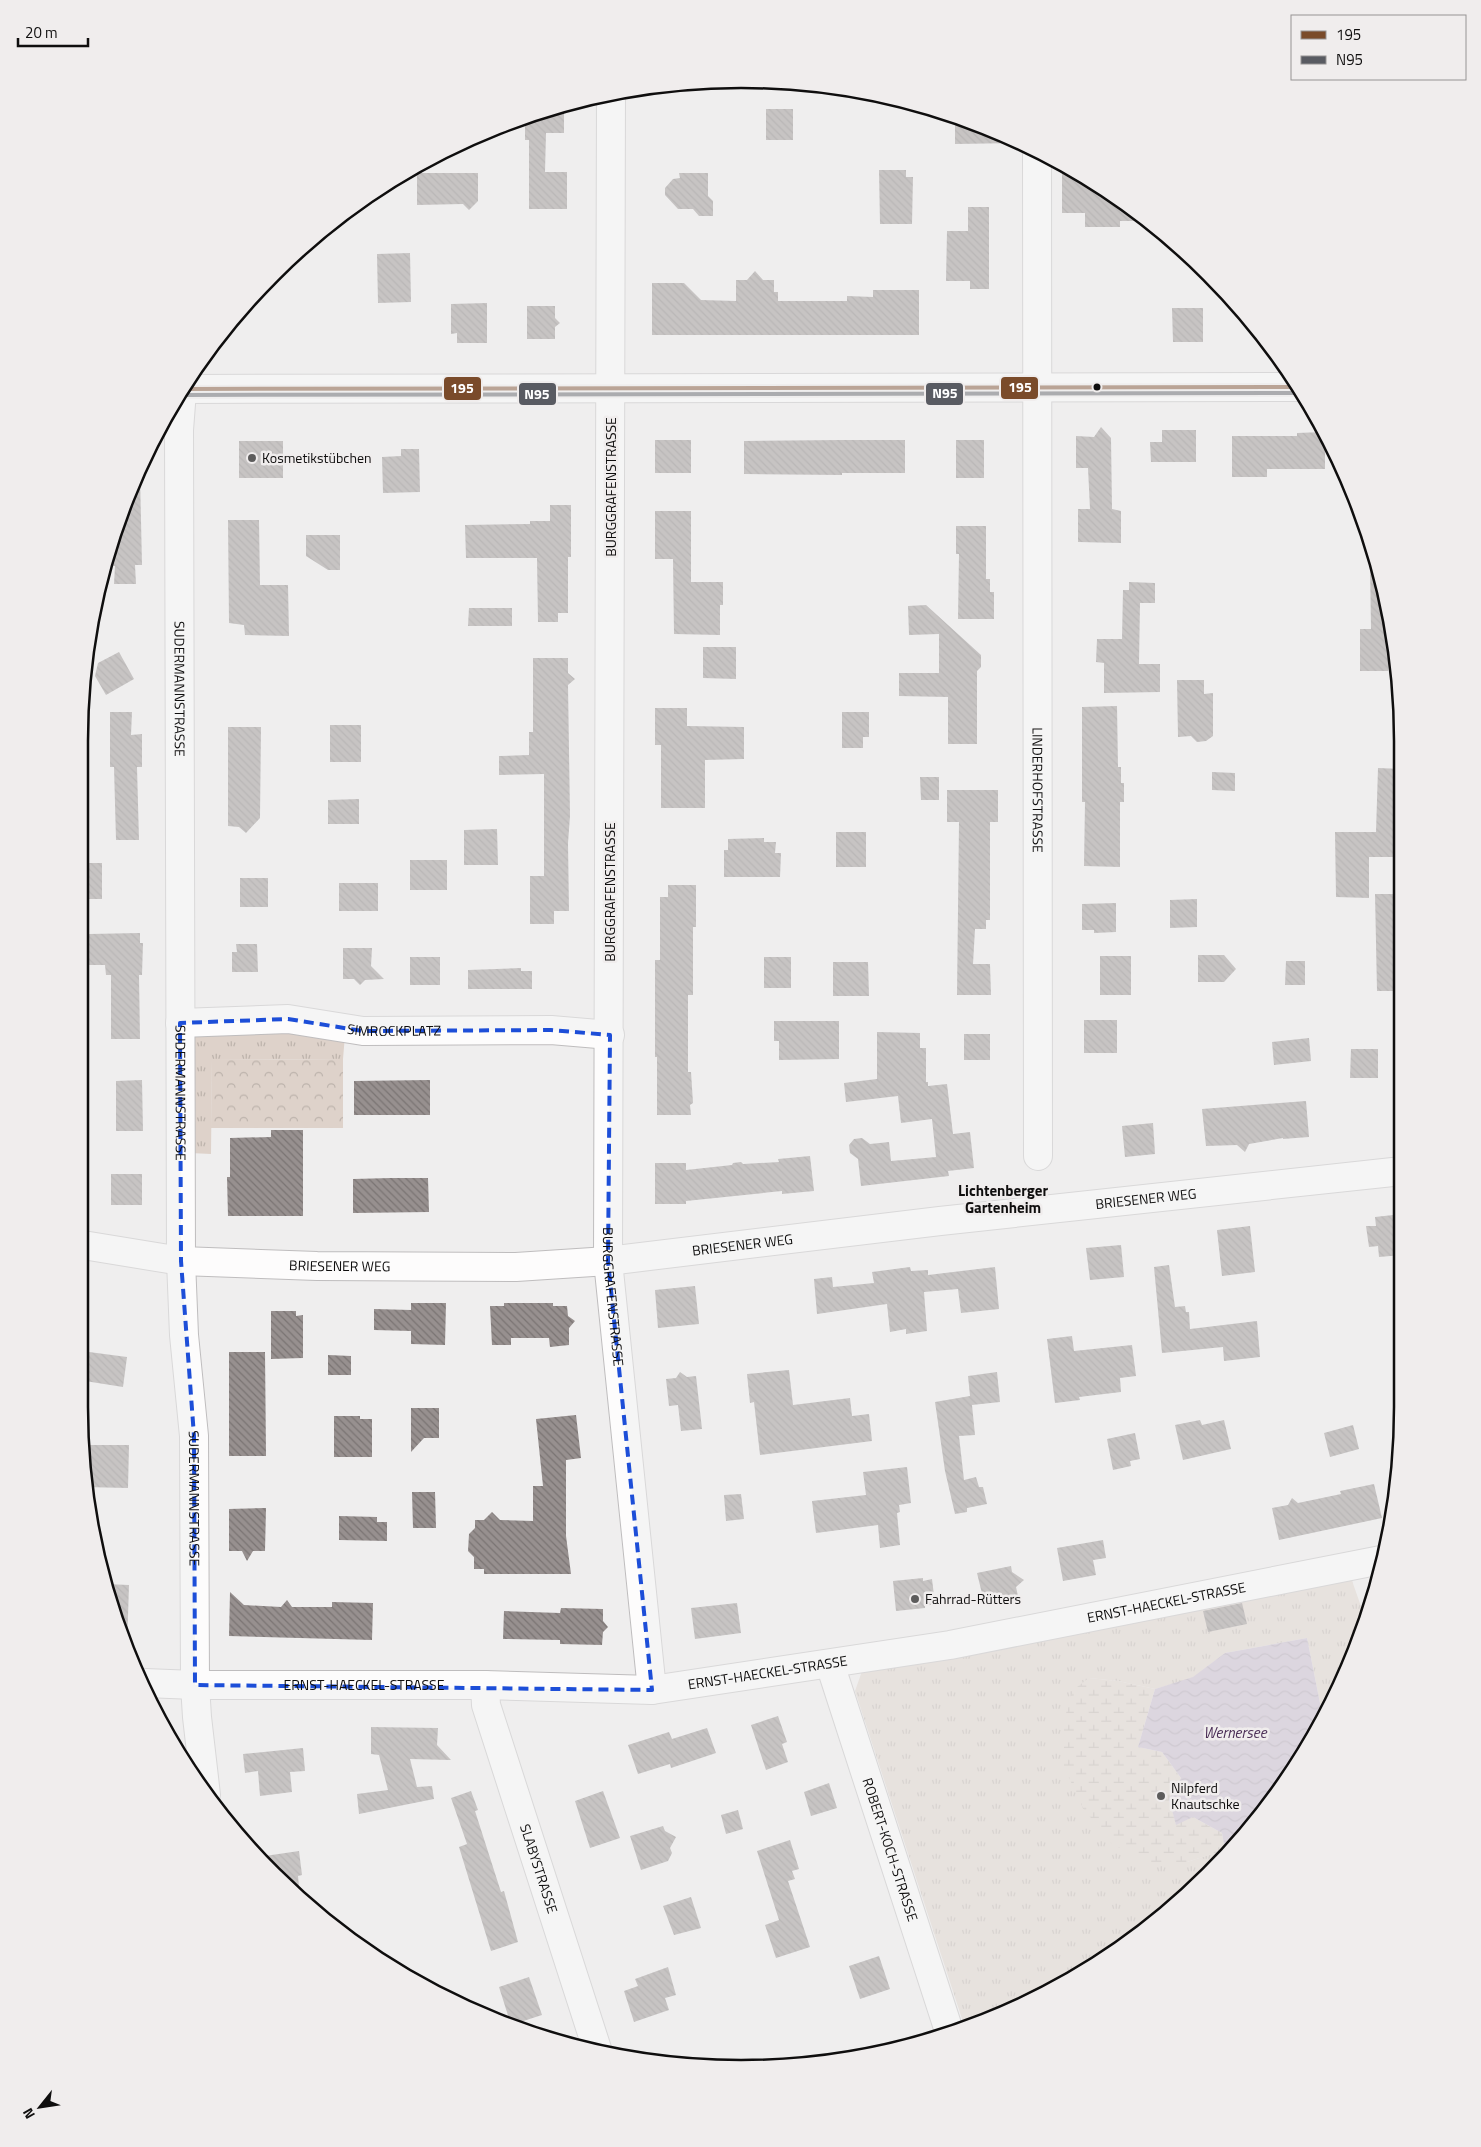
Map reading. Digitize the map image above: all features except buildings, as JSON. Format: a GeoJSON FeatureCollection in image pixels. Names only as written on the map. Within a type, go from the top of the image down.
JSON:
{"type":"FeatureCollection","features":[{"type":"Feature","properties":{"kind":"street","name":"BURGGRAFENSTRASSE"},"geometry":{"type":"LineString","coordinates":[[611,100],[608,1261],[652,1690]]}},
{"type":"Feature","properties":{"kind":"street","name":"LINDERHOFSTRASSE"},"geometry":{"type":"LineString","coordinates":[[1037,159],[1038,1156]]}},
{"type":"Feature","properties":{"kind":"street"},"geometry":{"type":"LineString","coordinates":[[190,390],[1289,387]]}},
{"type":"Feature","properties":{"kind":"street","name":"SUDERMANNSTRASSE"},"geometry":{"type":"LineString","coordinates":[[182,404],[179,430],[181,1261],[184,1335],[194,1436],[195,1685],[204,1778]]}},
{"type":"Feature","properties":{"kind":"street","name":"SIMROCKPLATZ"},"geometry":{"type":"LineString","coordinates":[[180,1023],[288,1019],[363,1032],[551,1030],[610,1035]]}},
{"type":"Feature","properties":{"kind":"street","name":"BRIESENER WEG"},"geometry":{"type":"LineString","coordinates":[[88,1246],[181,1261],[317,1266],[516,1267],[608,1261],[958,1218],[1394,1171]]}},
{"type":"Feature","properties":{"kind":"street","name":"ERNST-HAECKEL-STRASSE"},"geometry":{"type":"LineString","coordinates":[[150,1683],[195,1685],[484,1685],[652,1690],[950,1645],[1375,1561]]}},
{"type":"Feature","properties":{"kind":"street","name":"ROBERT-KOCH-STRASSE"},"geometry":{"type":"LineString","coordinates":[[830,1664],[947,2026]]}},
{"type":"Feature","properties":{"kind":"street","name":"SLABYSTRASSE"},"geometry":{"type":"LineString","coordinates":[[484,1685],[486,1705],[595,2043]]}},
{"type":"Feature","properties":{"kind":"highlighted area"},"geometry":{"type":"Polygon","coordinates":[[[288,1019],[363,1031],[551,1030],[610,1035],[608,1261],[652,1690],[195,1685],[194,1436],[181,1261],[180,1023],[288,1019]]]}},
{"type":"Feature","properties":{"kind":"green space"},"geometry":{"type":"Polygon","coordinates":[[[210,1028],[345,1035],[343,1059],[212,1060],[211,1154],[190,1153],[192,1033],[210,1028]]]}},
{"type":"Feature","properties":{"kind":"green space"},"geometry":{"type":"Polygon","coordinates":[[[343,1059],[343,1128],[211,1128],[212,1060],[343,1059]]]}},
{"type":"Feature","properties":{"kind":"green space"},"geometry":{"type":"Polygon","coordinates":[[[1350,1575],[1361,1608],[1344,1656],[1320,1705],[1307,1638],[1225,1653],[1193,1678],[1155,1689],[1118,1681],[1089,1678],[1187,1862],[1217,1852],[1171,1897],[1138,1925],[1103,1949],[1067,1972],[1029,1992],[962,2020],[855,1691],[862,1671],[979,1654],[1350,1575]]]}},
{"type":"Feature","properties":{"kind":"green space"},"geometry":{"type":"Polygon","coordinates":[[[1089,1678],[1118,1681],[1155,1689],[1138,1747],[1162,1752],[1181,1778],[1169,1799],[1176,1824],[1193,1817],[1222,1833],[1224,1844],[1216,1853],[1187,1862],[1151,1866],[1111,1843],[1083,1808],[1064,1767],[1064,1720],[1073,1690],[1089,1678]]]}},
{"type":"Feature","properties":{"kind":"water","name":"Wernersee"},"geometry":{"type":"Polygon","coordinates":[[[1307,1638],[1320,1705],[1306,1733],[1259,1804],[1224,1844],[1222,1833],[1193,1817],[1176,1825],[1169,1799],[1181,1778],[1162,1752],[1138,1747],[1155,1689],[1193,1677],[1225,1653],[1307,1638]]]}},
{"type":"Feature","properties":{"kind":"transit line","name":"195"},"geometry":{"type":"LineString","coordinates":[[191,389],[1289,387]]}},
{"type":"Feature","properties":{"kind":"transit line","name":"N95"},"geometry":{"type":"LineString","coordinates":[[187,395],[1293,393]]}},
{"type":"Feature","properties":{"kind":"place","name":"Kosmetikstübchen"},"geometry":{"type":"Point","coordinates":[252,458]}},
{"type":"Feature","properties":{"kind":"place","name":"Fahrrad-Rütters"},"geometry":{"type":"Point","coordinates":[915,1599]}},
{"type":"Feature","properties":{"kind":"place","name":"Nilpferd Knautschke"},"geometry":{"type":"Point","coordinates":[1161,1796]}},
{"type":"Feature","properties":{"kind":"district","name":"Lichtenberger Gartenheim"},"geometry":{"type":"Point","coordinates":[1003,1200]}}]}
